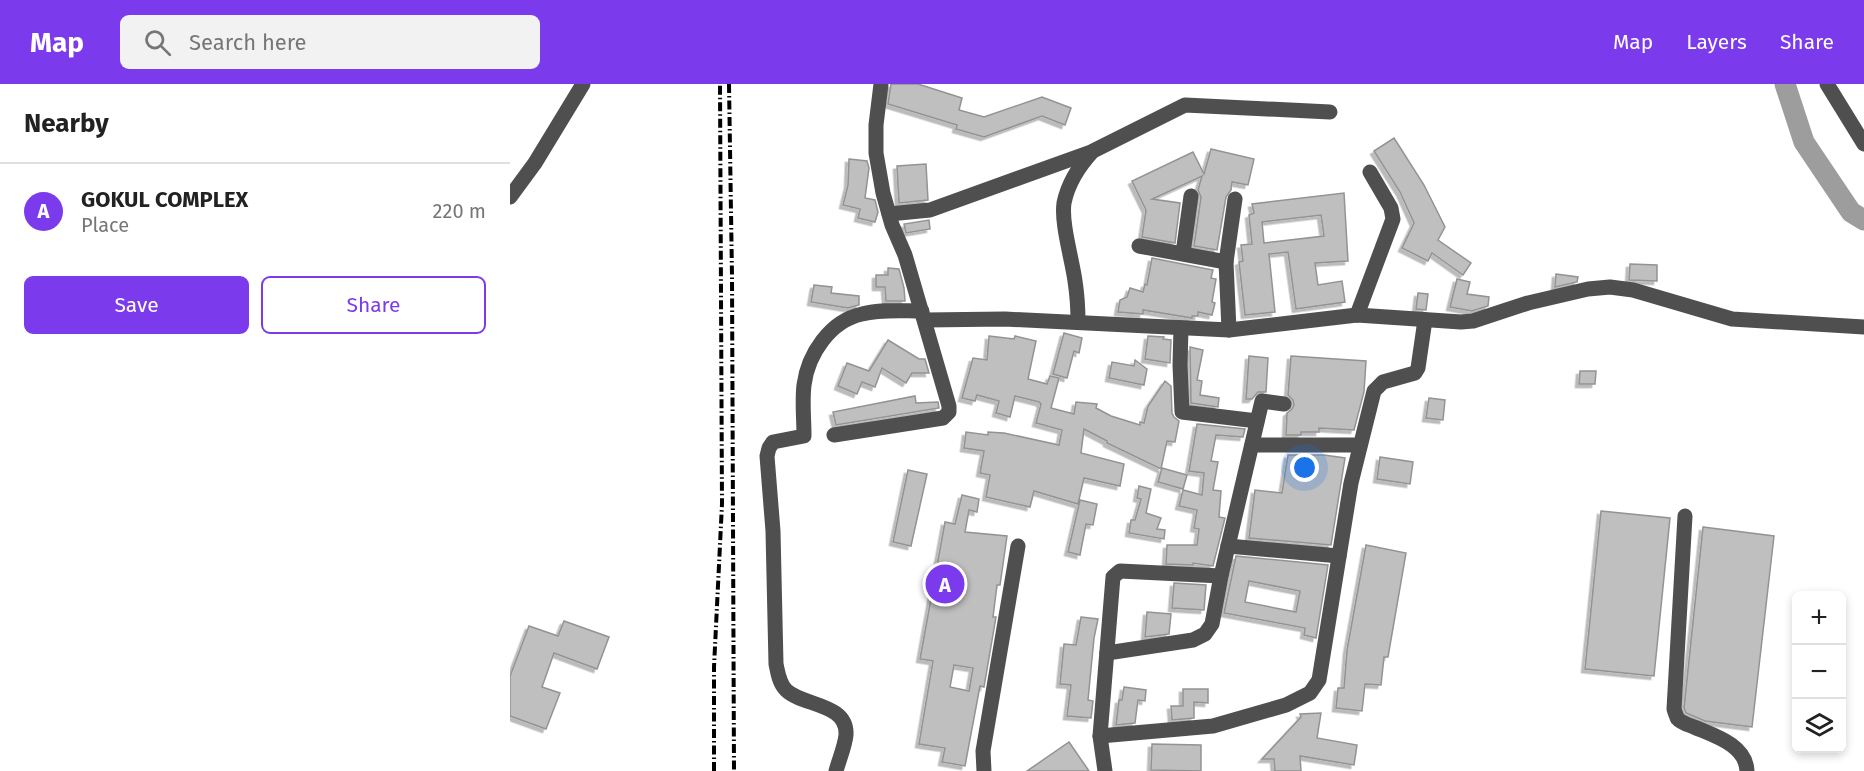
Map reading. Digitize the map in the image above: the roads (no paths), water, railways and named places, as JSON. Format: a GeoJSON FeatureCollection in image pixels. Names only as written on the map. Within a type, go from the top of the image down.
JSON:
{"type":"FeatureCollection","features":[{"type":"Feature","properties":{"kind":"street"},"geometry":{"type":"LineString","coordinates":[[510,196],[535,163],[583,84]]}},
{"type":"Feature","properties":{"kind":"street"},"geometry":{"type":"LineString","coordinates":[[834,435],[947,416],[949,406],[905,255],[883,193],[876,153],[876,125],[881,84]]}},
{"type":"Feature","properties":{"kind":"street"},"geometry":{"type":"LineString","coordinates":[[1827,84],[1864,144]]}},
{"type":"Feature","properties":{"kind":"street"},"geometry":{"type":"LineString","coordinates":[[889,214],[930,210],[1093,151],[1185,105],[1330,112]]}},
{"type":"Feature","properties":{"kind":"street"},"geometry":{"type":"LineString","coordinates":[[1078,322],[1076,282],[1063,213],[1074,176],[1093,151]]}},
{"type":"Feature","properties":{"kind":"street"},"geometry":{"type":"LineString","coordinates":[[1357,315],[1393,219],[1391,208],[1370,172]]}},
{"type":"Feature","properties":{"kind":"street"},"geometry":{"type":"LineString","coordinates":[[1183,253],[1191,196]]}},
{"type":"Feature","properties":{"kind":"street"},"geometry":{"type":"LineString","coordinates":[[1229,330],[1226,262],[1235,199]]}},
{"type":"Feature","properties":{"kind":"street"},"geometry":{"type":"LineString","coordinates":[[1139,246],[1226,262]]}},
{"type":"Feature","properties":{"kind":"street"},"geometry":{"type":"LineString","coordinates":[[836,771],[846,734],[843,723],[836,713],[786,690],[779,679],[775,642],[774,531],[767,456],[773,442],[804,436],[805,383],[810,365],[833,329],[841,322],[860,314],[883,311],[923,315],[1229,330],[1357,315],[1461,322],[1473,321],[1528,303],[1588,289],[1610,287],[1633,290],[1732,319],[1864,327]]}},
{"type":"Feature","properties":{"kind":"street"},"geometry":{"type":"LineString","coordinates":[[1100,736],[1214,726],[1286,705],[1310,693],[1319,680],[1351,483],[1374,391],[1383,382],[1411,375],[1418,368],[1425,320]]}},
{"type":"Feature","properties":{"kind":"street"},"geometry":{"type":"LineString","coordinates":[[1181,328],[1182,412],[1257,422]]}},
{"type":"Feature","properties":{"kind":"street"},"geometry":{"type":"LineString","coordinates":[[1107,653],[1193,640],[1205,634],[1212,624],[1262,401],[1284,404]]}},
{"type":"Feature","properties":{"kind":"street"},"geometry":{"type":"LineString","coordinates":[[1252,445],[1360,445]]}},
{"type":"Feature","properties":{"kind":"street"},"geometry":{"type":"LineString","coordinates":[[1685,516],[1674,709],[1677,718],[1684,723],[1720,738],[1739,750],[1746,760],[1747,771]]}},
{"type":"Feature","properties":{"kind":"street"},"geometry":{"type":"LineString","coordinates":[[984,771],[983,751],[1018,546]]}},
{"type":"Feature","properties":{"kind":"street"},"geometry":{"type":"LineString","coordinates":[[1228,546],[1339,556]]}},
{"type":"Feature","properties":{"kind":"street"},"geometry":{"type":"LineString","coordinates":[[1105,771],[1100,736],[1113,577],[1120,571],[1221,576]]}},
{"type":"Feature","properties":{"kind":"waterway"},"geometry":{"type":"LineString","coordinates":[[1785,84],[1804,142],[1851,212],[1864,220]]}},
{"type":"Feature","properties":{"kind":"railway"},"geometry":{"type":"LineString","coordinates":[[714,771],[714,667],[722,504],[720,84]]}},
{"type":"Feature","properties":{"kind":"railway"},"geometry":{"type":"LineString","coordinates":[[729,84],[734,771]]}},
{"type":"Feature","properties":{"kind":"place","name":"GOKUL COMPLEX"},"geometry":{"type":"Point","coordinates":[945,584]}}]}
